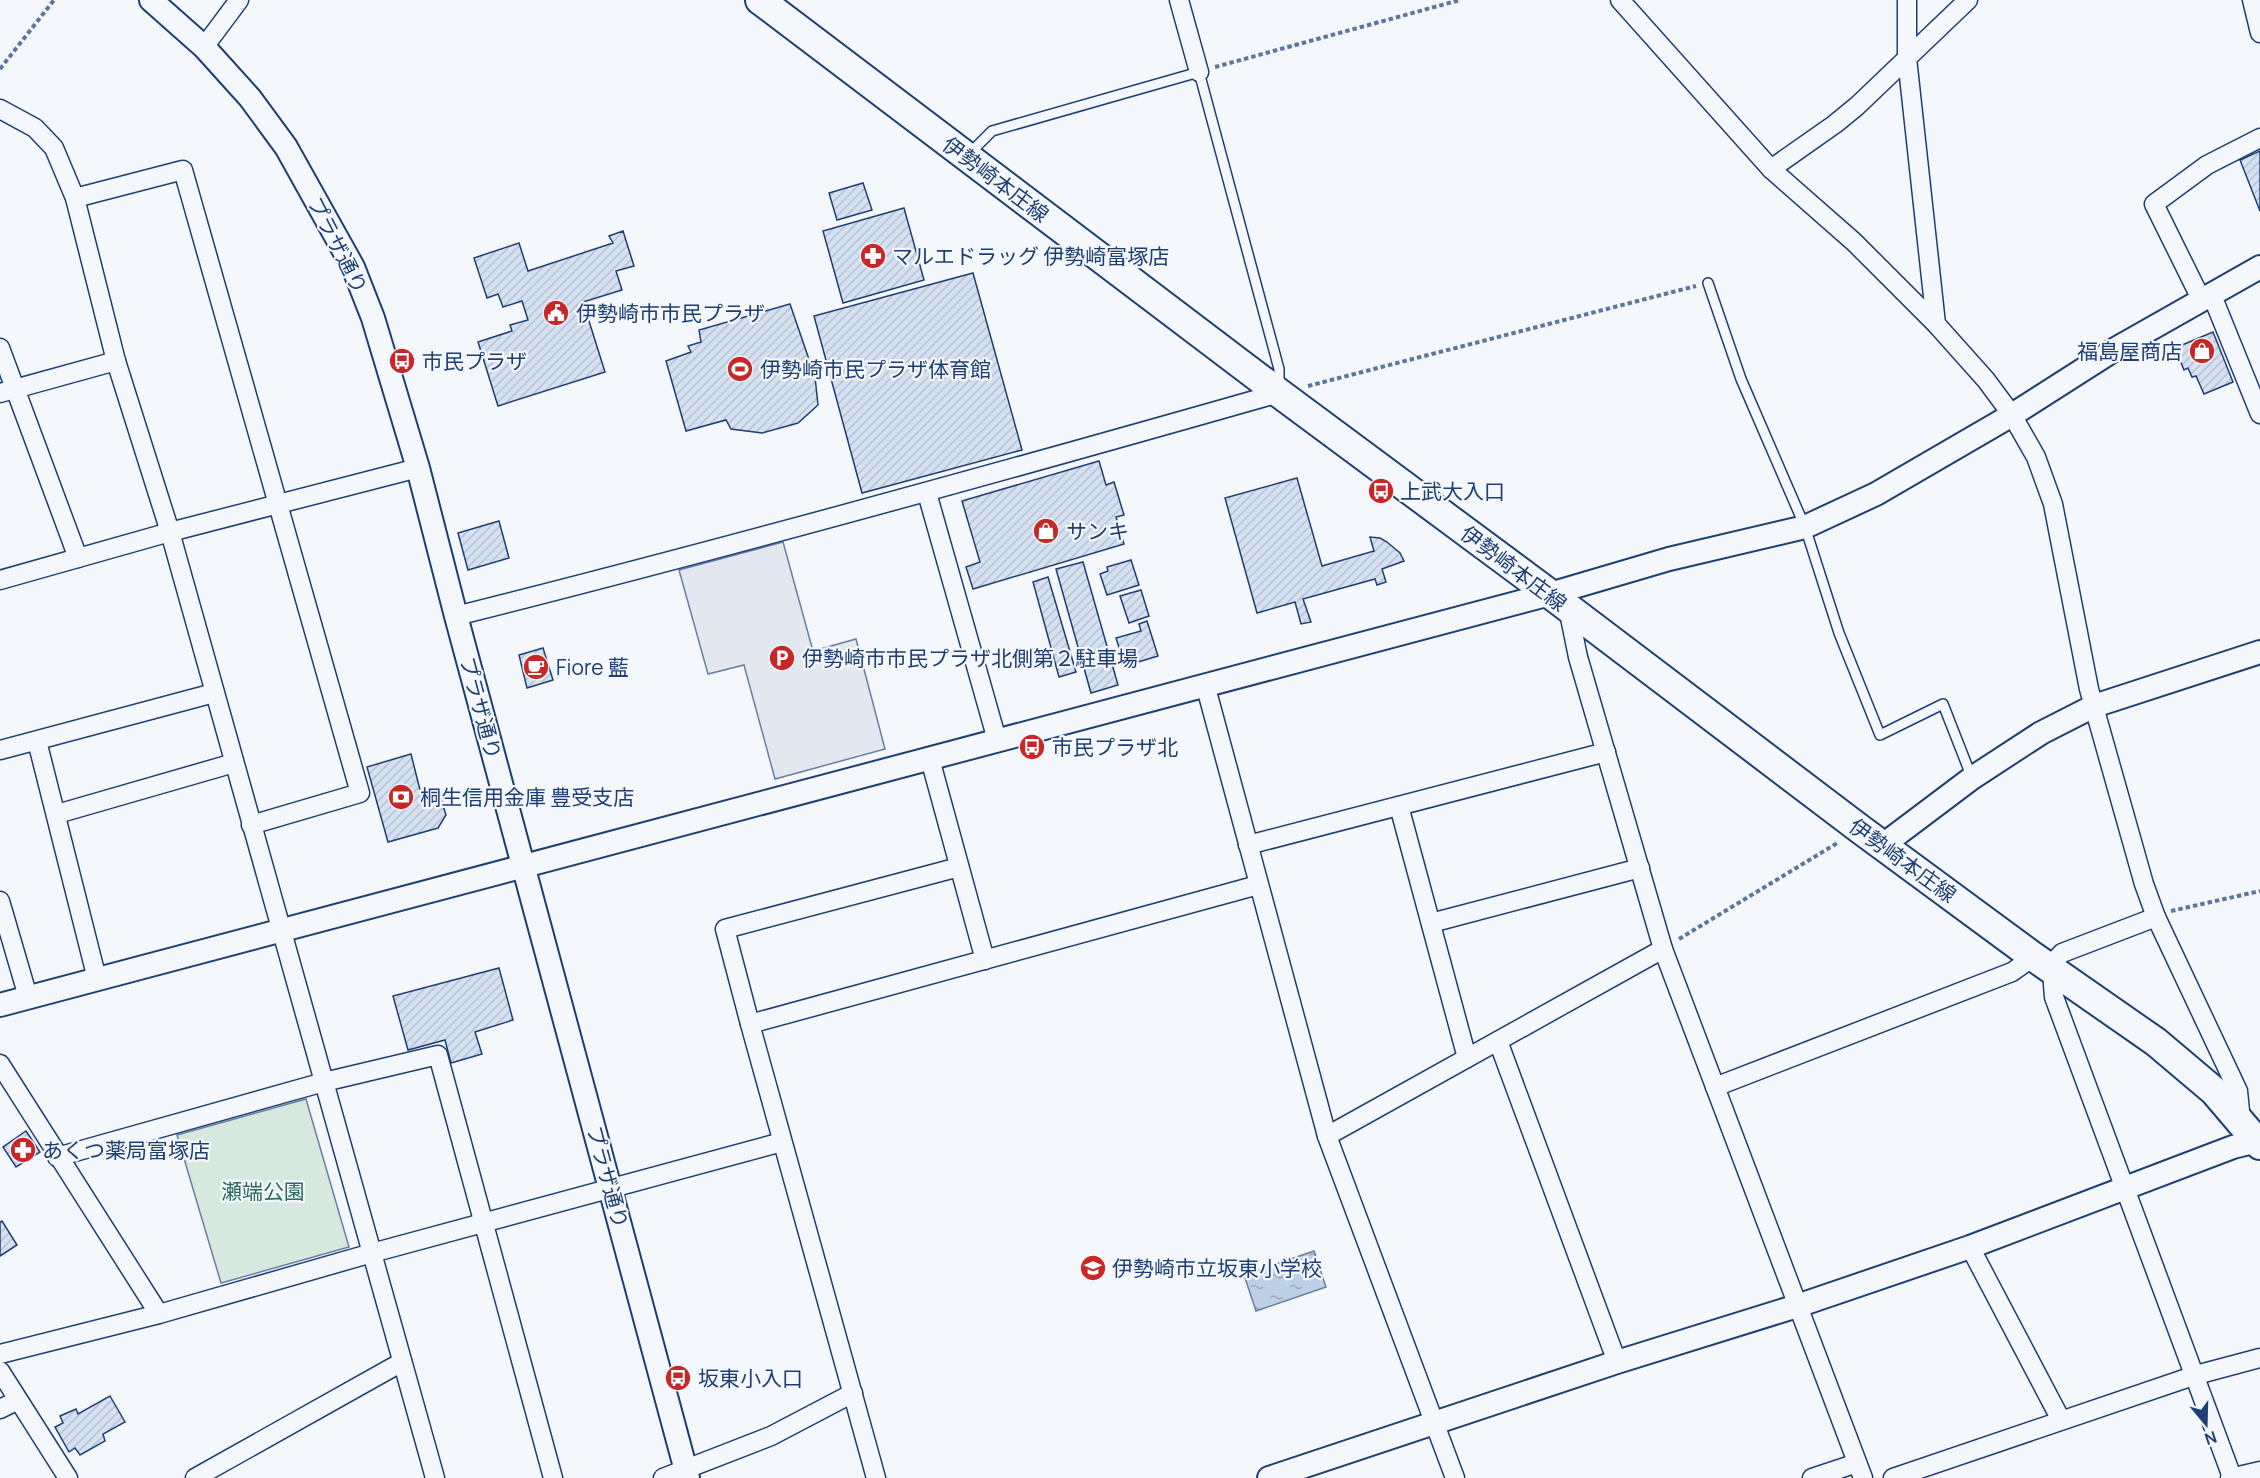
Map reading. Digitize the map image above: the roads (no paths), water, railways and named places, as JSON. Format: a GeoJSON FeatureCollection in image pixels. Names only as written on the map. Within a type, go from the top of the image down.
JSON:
{"type":"FeatureCollection","features":[{"type":"Feature","properties":{"kind":"main road","name":"伊勢崎本庄線"},"geometry":{"type":"LineString","coordinates":[[760,0],[1871,837],[2156,1042],[2190,1068],[2226,1103],[2255,1137]]}},
{"type":"Feature","properties":{"kind":"street","name":"プラザ通り"},"geometry":{"type":"LineString","coordinates":[[151,0],[204,46],[250,98],[286,147],[353,267],[373,318],[418,468],[687,1474]]}},
{"type":"Feature","properties":{"kind":"street"},"geometry":{"type":"LineString","coordinates":[[204,46],[238,0]]}},
{"type":"Feature","properties":{"kind":"street"},"geometry":{"type":"LineString","coordinates":[[1179,0],[1199,72]]}},
{"type":"Feature","properties":{"kind":"street"},"geometry":{"type":"LineString","coordinates":[[1269,1478],[1617,1362],[1797,1306],[1970,1247],[2255,1137],[2238,1091],[2156,917],[2138,865],[2089,689],[2053,504],[2036,457],[2012,415],[1986,380],[1936,324],[1854,242],[1771,169],[1620,0]]}},
{"type":"Feature","properties":{"kind":"street"},"geometry":{"type":"LineString","coordinates":[[1907,0],[1907,58],[1936,324]]}},
{"type":"Feature","properties":{"kind":"street"},"geometry":{"type":"LineString","coordinates":[[1771,169],[1841,119],[1968,0]]}},
{"type":"Feature","properties":{"kind":"street"},"geometry":{"type":"LineString","coordinates":[[2252,0],[2260,33]]}},
{"type":"Feature","properties":{"kind":"street"},"geometry":{"type":"LineString","coordinates":[[0,109],[35,128],[54,148],[75,198],[116,361],[170,532],[435,1478]]}},
{"type":"Feature","properties":{"kind":"street"},"geometry":{"type":"LineString","coordinates":[[2260,138],[2207,165],[2154,204],[2206,296],[2260,414]]}},
{"type":"Feature","properties":{"kind":"street"},"geometry":{"type":"LineString","coordinates":[[75,198],[183,170],[360,793],[251,825]]}},
{"type":"Feature","properties":{"kind":"street"},"geometry":{"type":"LineString","coordinates":[[0,1005],[1205,684],[1559,601],[1669,559],[1805,527],[1876,494],[2012,415],[2117,348],[2260,267]]}},
{"type":"Feature","properties":{"kind":"street"},"geometry":{"type":"LineString","coordinates":[[0,348],[8,390],[78,558]]}},
{"type":"Feature","properties":{"kind":"street"},"geometry":{"type":"LineString","coordinates":[[8,390],[116,361]]}},
{"type":"Feature","properties":{"kind":"street"},"geometry":{"type":"LineString","coordinates":[[456,616],[647,568],[927,493],[1279,393]]}},
{"type":"Feature","properties":{"kind":"street"},"geometry":{"type":"LineString","coordinates":[[0,580],[170,532],[418,468]]}},
{"type":"Feature","properties":{"kind":"street"},"geometry":{"type":"LineString","coordinates":[[927,493],[997,740]]}},
{"type":"Feature","properties":{"kind":"street"},"geometry":{"type":"LineString","coordinates":[[1559,601],[1578,657],[1663,949],[1860,1470],[1812,1478]]}},
{"type":"Feature","properties":{"kind":"street"},"geometry":{"type":"LineString","coordinates":[[1871,837],[1972,778],[2041,733],[2094,706],[2260,652]]}},
{"type":"Feature","properties":{"kind":"street"},"geometry":{"type":"LineString","coordinates":[[1205,684],[1327,1136],[1455,1478]]}},
{"type":"Feature","properties":{"kind":"street"},"geometry":{"type":"LineString","coordinates":[[0,750],[214,693]]}},
{"type":"Feature","properties":{"kind":"street"},"geometry":{"type":"LineString","coordinates":[[37,741],[97,979]]}},
{"type":"Feature","properties":{"kind":"street"},"geometry":{"type":"LineString","coordinates":[[1248,845],[1606,752]]}},
{"type":"Feature","properties":{"kind":"street"},"geometry":{"type":"LineString","coordinates":[[930,759],[985,960]]}},
{"type":"Feature","properties":{"kind":"street"},"geometry":{"type":"LineString","coordinates":[[57,814],[234,763]]}},
{"type":"Feature","properties":{"kind":"street"},"geometry":{"type":"LineString","coordinates":[[1399,806],[1467,1058]]}},
{"type":"Feature","properties":{"kind":"street"},"geometry":{"type":"LineString","coordinates":[[876,1478],[782,1142],[726,929],[959,867]]}},
{"type":"Feature","properties":{"kind":"street"},"geometry":{"type":"LineString","coordinates":[[1431,923],[1640,868]]}},
{"type":"Feature","properties":{"kind":"street"},"geometry":{"type":"LineString","coordinates":[[750,1024],[1258,885]]}},
{"type":"Feature","properties":{"kind":"street"},"geometry":{"type":"LineString","coordinates":[[0,901],[28,997]]}},
{"type":"Feature","properties":{"kind":"street"},"geometry":{"type":"LineString","coordinates":[[1715,1087],[2012,972],[2022,965],[2056,958],[2062,953],[2156,917]]}},
{"type":"Feature","properties":{"kind":"street"},"geometry":{"type":"LineString","coordinates":[[1327,1136],[1663,949]]}},
{"type":"Feature","properties":{"kind":"street"},"geometry":{"type":"LineString","coordinates":[[2042,962],[2124,1189],[2196,1375],[2231,1477],[2260,1471]]}},
{"type":"Feature","properties":{"kind":"street"},"geometry":{"type":"LineString","coordinates":[[1498,1041],[1617,1362]]}},
{"type":"Feature","properties":{"kind":"street"},"geometry":{"type":"LineString","coordinates":[[57,1157],[324,1082],[438,1055],[553,1478]]}},
{"type":"Feature","properties":{"kind":"street"},"geometry":{"type":"LineString","coordinates":[[0,1064],[57,1157],[159,1314]]}},
{"type":"Feature","properties":{"kind":"street"},"geometry":{"type":"LineString","coordinates":[[0,1354],[159,1314],[372,1253],[782,1142]]}},
{"type":"Feature","properties":{"kind":"street"},"geometry":{"type":"LineString","coordinates":[[1970,1247],[2061,1420]]}},
{"type":"Feature","properties":{"kind":"street"},"geometry":{"type":"LineString","coordinates":[[1893,1478],[2196,1375],[2260,1358]]}},
{"type":"Feature","properties":{"kind":"street"},"geometry":{"type":"LineString","coordinates":[[195,1478],[402,1362]]}},
{"type":"Feature","properties":{"kind":"street"},"geometry":{"type":"LineString","coordinates":[[0,1371],[68,1478]]}},
{"type":"Feature","properties":{"kind":"street"},"geometry":{"type":"LineString","coordinates":[[663,1478],[687,1474],[771,1436],[853,1393]]}},
{"type":"Feature","properties":{"kind":"street"},"geometry":{"type":"LineString","coordinates":[[0,1409],[18,1400]]}},
{"type":"Feature","properties":{"kind":"lane"},"geometry":{"type":"LineString","coordinates":[[966,157],[992,131],[1199,72],[1279,369],[1279,393]]}},
{"type":"Feature","properties":{"kind":"lane"},"geometry":{"type":"LineString","coordinates":[[1708,283],[1741,379],[1805,527],[1839,633],[1880,735],[1943,704],[1972,778]]}},
{"type":"Feature","properties":{"kind":"water"},"geometry":{"type":"Polygon","coordinates":[[[1314,1251],[1326,1287],[1256,1311],[1244,1275],[1314,1251]]]}},
{"type":"Feature","properties":{"kind":"place","name":"マルエドラッグ 伊勢崎富塚店"},"geometry":{"type":"Point","coordinates":[873,256]}},
{"type":"Feature","properties":{"kind":"place","name":"伊勢崎市市民プラザ"},"geometry":{"type":"Point","coordinates":[556,313]}},
{"type":"Feature","properties":{"kind":"place","name":"福島屋商店"},"geometry":{"type":"Point","coordinates":[2202,351]}},
{"type":"Feature","properties":{"kind":"place","name":"市民プラザ"},"geometry":{"type":"Point","coordinates":[402,361]}},
{"type":"Feature","properties":{"kind":"place","name":"伊勢崎市民プラザ体育館"},"geometry":{"type":"Point","coordinates":[740,369]}},
{"type":"Feature","properties":{"kind":"place","name":"上武大入口"},"geometry":{"type":"Point","coordinates":[1381,491]}},
{"type":"Feature","properties":{"kind":"place","name":"サンキ"},"geometry":{"type":"Point","coordinates":[1046,531]}},
{"type":"Feature","properties":{"kind":"place","name":"伊勢崎市市民プラザ北側第２駐車場"},"geometry":{"type":"Point","coordinates":[782,658]}},
{"type":"Feature","properties":{"kind":"place","name":"Fiore 藍"},"geometry":{"type":"Point","coordinates":[536,667]}},
{"type":"Feature","properties":{"kind":"place","name":"市民プラザ北"},"geometry":{"type":"Point","coordinates":[1032,747]}},
{"type":"Feature","properties":{"kind":"place","name":"桐生信用金庫 豊受支店"},"geometry":{"type":"Point","coordinates":[401,797]}},
{"type":"Feature","properties":{"kind":"place","name":"あくつ薬局富塚店"},"geometry":{"type":"Point","coordinates":[23,1150]}},
{"type":"Feature","properties":{"kind":"place","name":"伊勢崎市立坂東小学校"},"geometry":{"type":"Point","coordinates":[1093,1268]}},
{"type":"Feature","properties":{"kind":"place","name":"坂東小入口"},"geometry":{"type":"Point","coordinates":[678,1378]}},
{"type":"Feature","properties":{"kind":"park label","name":"瀬端公園"},"geometry":{"type":"Point","coordinates":[263,1191]}}]}
